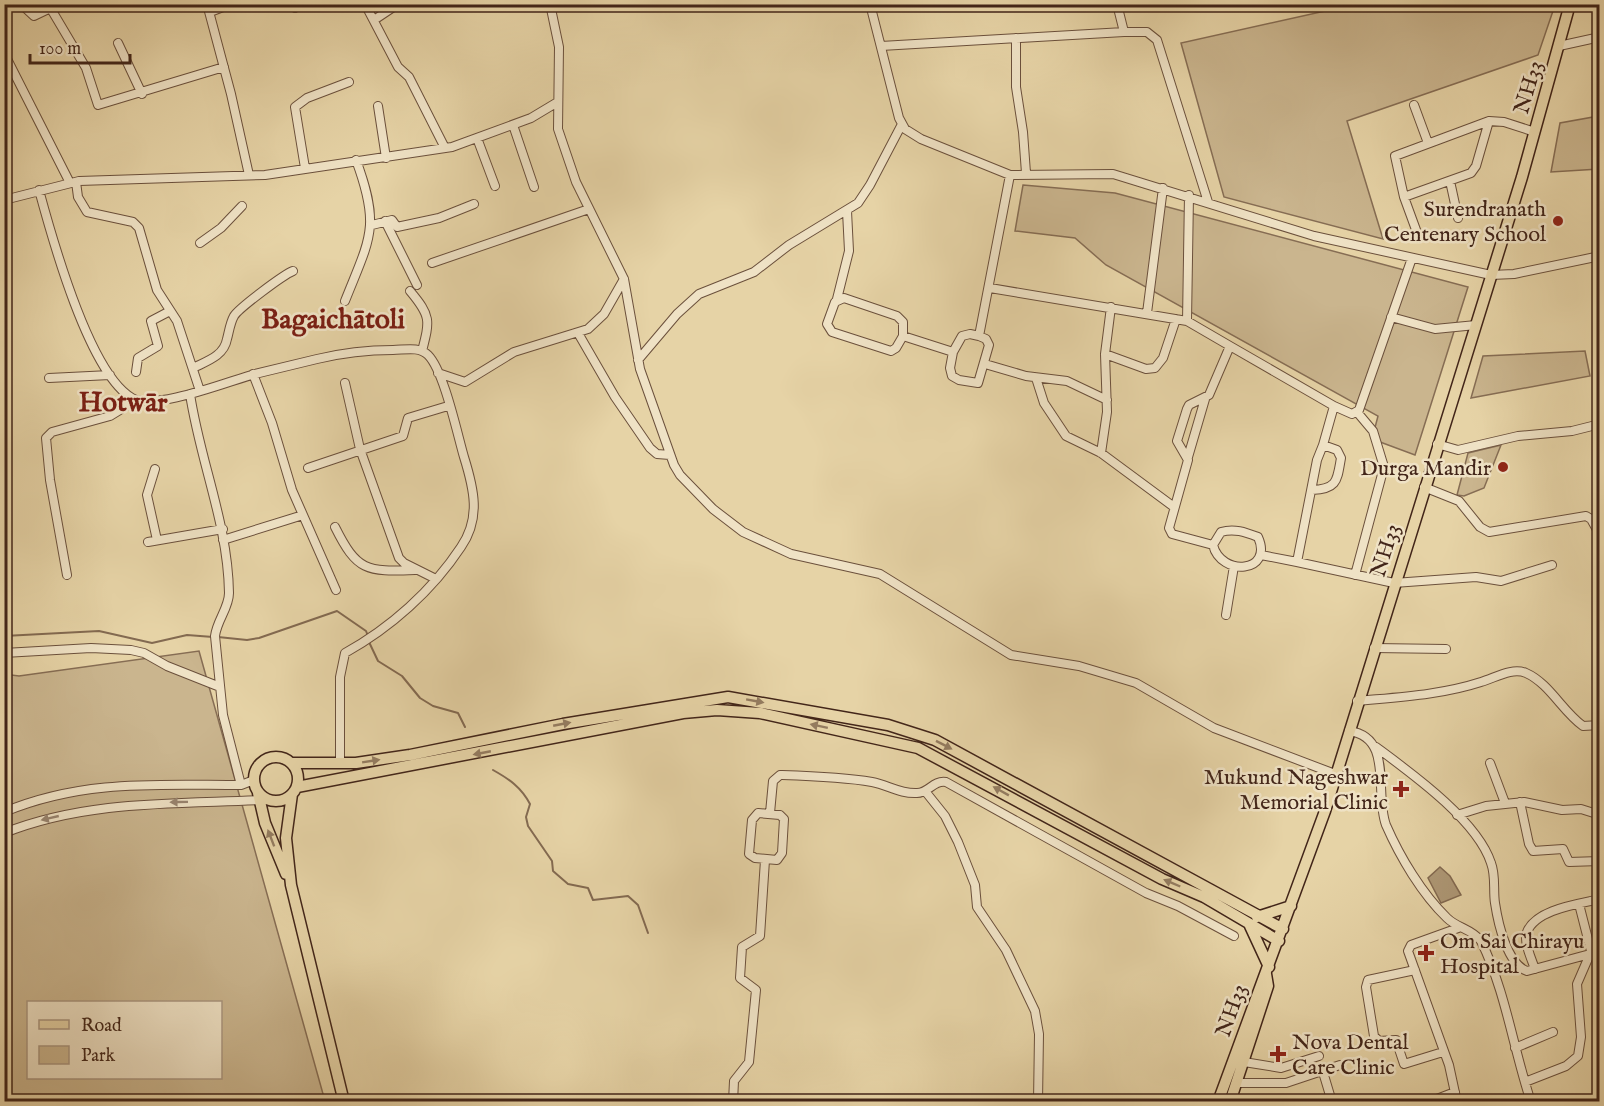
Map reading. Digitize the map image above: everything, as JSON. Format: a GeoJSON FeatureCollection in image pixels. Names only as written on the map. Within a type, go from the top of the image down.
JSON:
{"type":"FeatureCollection","features":[{"type":"Feature","properties":{"kind":"main road","name":"NH33"},"geometry":{"type":"LineString","coordinates":[[1218,1101],[1260,981],[1268,970],[1316,838],[1535,132],[1570,4]]}},
{"type":"Feature","properties":{"kind":"main road"},"geometry":{"type":"LineString","coordinates":[[291,885],[265,823],[262,800],[255,784],[261,764],[268,759],[276,757],[292,763],[340,763],[410,755],[563,724],[728,696],[888,725],[935,740],[1283,930]]}},
{"type":"Feature","properties":{"kind":"main road"},"geometry":{"type":"LineString","coordinates":[[255,784],[263,797],[273,801],[283,800],[295,791],[682,713],[717,710],[760,713],[918,748],[1162,879],[1204,897],[1279,941]]}},
{"type":"Feature","properties":{"kind":"main road"},"geometry":{"type":"LineString","coordinates":[[292,763],[298,779],[286,838],[291,885],[344,1101]]}},
{"type":"Feature","properties":{"kind":"main road"},"geometry":{"type":"LineString","coordinates":[[1257,916],[1291,906]]}},
{"type":"Feature","properties":{"kind":"main road"},"geometry":{"type":"LineString","coordinates":[[1230,1101],[1268,986],[1268,970],[1249,925]]}},
{"type":"Feature","properties":{"kind":"street"},"geometry":{"type":"LineString","coordinates":[[21,4],[34,16],[55,7],[86,68],[96,104],[102,106],[224,67]]}},
{"type":"Feature","properties":{"kind":"street"},"geometry":{"type":"LineString","coordinates":[[231,4],[209,8],[249,175]]}},
{"type":"Feature","properties":{"kind":"street"},"geometry":{"type":"LineString","coordinates":[[365,4],[398,68],[409,77],[445,148]]}},
{"type":"Feature","properties":{"kind":"street"},"geometry":{"type":"LineString","coordinates":[[374,20],[398,4]]}},
{"type":"Feature","properties":{"kind":"street"},"geometry":{"type":"LineString","coordinates":[[550,4],[559,47],[556,119],[576,182],[624,279],[645,387],[670,455],[680,476],[700,496],[743,532],[791,554],[880,574],[1011,655],[1079,666],[1136,683],[1214,728],[1335,774]]}},
{"type":"Feature","properties":{"kind":"street"},"geometry":{"type":"LineString","coordinates":[[870,4],[902,124],[921,139],[1010,175],[1026,173],[1113,174],[1189,195],[1314,236],[1491,275],[1514,274],[1599,256]]}},
{"type":"Feature","properties":{"kind":"street"},"geometry":{"type":"LineString","coordinates":[[1117,4],[1124,32]]}},
{"type":"Feature","properties":{"kind":"street"},"geometry":{"type":"LineString","coordinates":[[881,46],[1147,32],[1157,40],[1208,202]]}},
{"type":"Feature","properties":{"kind":"street"},"geometry":{"type":"LineString","coordinates":[[1559,46],[1599,37]]}},
{"type":"Feature","properties":{"kind":"street"},"geometry":{"type":"LineString","coordinates":[[1016,38],[1016,87],[1026,173]]}},
{"type":"Feature","properties":{"kind":"street"},"geometry":{"type":"LineString","coordinates":[[118,43],[142,94]]}},
{"type":"Feature","properties":{"kind":"street"},"geometry":{"type":"LineString","coordinates":[[4,53],[87,212],[130,221],[137,225],[157,290],[177,321],[193,368],[195,426],[223,529],[229,594],[227,605],[216,625],[215,639],[220,687],[231,751],[241,785]]}},
{"type":"Feature","properties":{"kind":"street"},"geometry":{"type":"LineString","coordinates":[[305,168],[295,107],[306,98],[349,82]]}},
{"type":"Feature","properties":{"kind":"street"},"geometry":{"type":"LineString","coordinates":[[4,200],[73,182],[249,175],[386,158],[445,148],[543,112],[556,103]]}},
{"type":"Feature","properties":{"kind":"street"},"geometry":{"type":"LineString","coordinates":[[1414,105],[1428,143]]}},
{"type":"Feature","properties":{"kind":"street"},"geometry":{"type":"LineString","coordinates":[[378,106],[386,158]]}},
{"type":"Feature","properties":{"kind":"street"},"geometry":{"type":"LineString","coordinates":[[543,112],[556,119]]}},
{"type":"Feature","properties":{"kind":"street"},"geometry":{"type":"LineString","coordinates":[[1419,238],[1404,197],[1395,157],[1489,121],[1504,122],[1535,132]]}},
{"type":"Feature","properties":{"kind":"street"},"geometry":{"type":"LineString","coordinates":[[1404,197],[1450,182],[1474,170],[1489,121]]}},
{"type":"Feature","properties":{"kind":"street"},"geometry":{"type":"LineString","coordinates":[[513,124],[534,187]]}},
{"type":"Feature","properties":{"kind":"street"},"geometry":{"type":"LineString","coordinates":[[638,360],[677,314],[699,294],[754,272],[789,245],[847,211],[866,192],[902,124]]}},
{"type":"Feature","properties":{"kind":"street"},"geometry":{"type":"LineString","coordinates":[[477,138],[495,186]]}},
{"type":"Feature","properties":{"kind":"street"},"geometry":{"type":"LineString","coordinates":[[345,301],[367,245],[372,225],[370,201],[356,160]]}},
{"type":"Feature","properties":{"kind":"street"},"geometry":{"type":"LineString","coordinates":[[980,336],[1010,175]]}},
{"type":"Feature","properties":{"kind":"street"},"geometry":{"type":"LineString","coordinates":[[1450,182],[1458,218]]}},
{"type":"Feature","properties":{"kind":"street"},"geometry":{"type":"LineString","coordinates":[[1147,313],[1163,188]]}},
{"type":"Feature","properties":{"kind":"street"},"geometry":{"type":"LineString","coordinates":[[39,190],[64,274],[101,363],[121,389],[136,400],[151,401],[195,393],[254,374],[358,351],[422,351],[430,357],[438,373],[473,486],[474,514],[466,540],[436,579],[378,632],[345,653],[340,677],[340,763]]}},
{"type":"Feature","properties":{"kind":"street"},"geometry":{"type":"LineString","coordinates":[[1186,321],[1189,195]]}},
{"type":"Feature","properties":{"kind":"street"},"geometry":{"type":"LineString","coordinates":[[372,225],[393,220],[396,227],[429,220],[474,204]]}},
{"type":"Feature","properties":{"kind":"street"},"geometry":{"type":"LineString","coordinates":[[200,243],[221,228],[242,206]]}},
{"type":"Feature","properties":{"kind":"street"},"geometry":{"type":"LineString","coordinates":[[432,263],[589,208]]}},
{"type":"Feature","properties":{"kind":"street"},"geometry":{"type":"LineString","coordinates":[[837,299],[848,299],[897,316],[903,322],[903,336],[896,348],[891,351],[832,332],[827,324],[837,299],[849,251],[847,211]]}},
{"type":"Feature","properties":{"kind":"street"},"geometry":{"type":"LineString","coordinates":[[385,221],[429,319],[422,351]]}},
{"type":"Feature","properties":{"kind":"street"},"geometry":{"type":"LineString","coordinates":[[1357,412],[1412,258]]}},
{"type":"Feature","properties":{"kind":"street"},"geometry":{"type":"LineString","coordinates":[[193,368],[224,349],[235,314],[277,279],[293,271]]}},
{"type":"Feature","properties":{"kind":"street"},"geometry":{"type":"LineString","coordinates":[[438,373],[465,382],[523,348],[578,333],[599,320],[624,279]]}},
{"type":"Feature","properties":{"kind":"street"},"geometry":{"type":"LineString","coordinates":[[990,288],[1186,321],[1334,406],[1352,414],[1357,412]]}},
{"type":"Feature","properties":{"kind":"street"},"geometry":{"type":"LineString","coordinates":[[1101,453],[1107,400],[1104,354],[1111,307]]}},
{"type":"Feature","properties":{"kind":"street"},"geometry":{"type":"LineString","coordinates":[[136,372],[138,358],[158,346],[151,321],[170,311]]}},
{"type":"Feature","properties":{"kind":"street"},"geometry":{"type":"LineString","coordinates":[[1391,317],[1435,328],[1476,325]]}},
{"type":"Feature","properties":{"kind":"street"},"geometry":{"type":"LineString","coordinates":[[1104,354],[1146,369],[1155,368],[1163,358],[1176,319]]}},
{"type":"Feature","properties":{"kind":"street"},"geometry":{"type":"LineString","coordinates":[[578,333],[615,397],[650,448],[657,454],[670,455]]}},
{"type":"Feature","properties":{"kind":"street"},"geometry":{"type":"LineString","coordinates":[[903,336],[953,352]]}},
{"type":"Feature","properties":{"kind":"street"},"geometry":{"type":"LineString","coordinates":[[962,336],[980,336],[989,343],[978,383],[960,380],[950,370],[953,352],[962,336]]}},
{"type":"Feature","properties":{"kind":"street"},"geometry":{"type":"LineString","coordinates":[[1188,457],[1178,445],[1188,407],[1209,395],[1230,346]]}},
{"type":"Feature","properties":{"kind":"street"},"geometry":{"type":"LineString","coordinates":[[985,364],[1036,378],[1067,381],[1107,400]]}},
{"type":"Feature","properties":{"kind":"street"},"geometry":{"type":"LineString","coordinates":[[254,374],[303,515],[336,590]]}},
{"type":"Feature","properties":{"kind":"street"},"geometry":{"type":"LineString","coordinates":[[49,378],[110,375]]}},
{"type":"Feature","properties":{"kind":"street"},"geometry":{"type":"LineString","coordinates":[[1036,378],[1044,403],[1062,433],[1101,453],[1174,507]]}},
{"type":"Feature","properties":{"kind":"street"},"geometry":{"type":"LineString","coordinates":[[345,383],[360,449],[399,558],[436,579]]}},
{"type":"Feature","properties":{"kind":"street"},"geometry":{"type":"LineString","coordinates":[[1205,399],[1169,528],[1172,534],[1214,545]]}},
{"type":"Feature","properties":{"kind":"street"},"geometry":{"type":"LineString","coordinates":[[67,575],[50,480],[46,438],[52,432],[118,413],[136,400]]}},
{"type":"Feature","properties":{"kind":"street"},"geometry":{"type":"LineString","coordinates":[[308,468],[403,436],[406,421],[410,417],[448,406]]}},
{"type":"Feature","properties":{"kind":"street"},"geometry":{"type":"LineString","coordinates":[[1297,562],[1312,490],[1314,468],[1334,406]]}},
{"type":"Feature","properties":{"kind":"street"},"geometry":{"type":"LineString","coordinates":[[1355,575],[1384,463],[1373,431],[1357,412]]}},
{"type":"Feature","properties":{"kind":"street"},"geometry":{"type":"LineString","coordinates":[[1437,444],[1458,450],[1518,436],[1572,431],[1599,424]]}},
{"type":"Feature","properties":{"kind":"street"},"geometry":{"type":"LineString","coordinates":[[1312,490],[1331,488],[1338,471],[1339,452],[1323,445]]}},
{"type":"Feature","properties":{"kind":"street"},"geometry":{"type":"LineString","coordinates":[[155,469],[147,495],[153,541],[223,529]]}},
{"type":"Feature","properties":{"kind":"street"},"geometry":{"type":"LineString","coordinates":[[1424,487],[1460,501],[1480,527],[1489,532],[1586,516],[1591,519],[1599,535]]}},
{"type":"Feature","properties":{"kind":"street"},"geometry":{"type":"LineString","coordinates":[[223,540],[303,515]]}},
{"type":"Feature","properties":{"kind":"street"},"geometry":{"type":"LineString","coordinates":[[334,527],[350,555],[361,566],[383,572],[418,570]]}},
{"type":"Feature","properties":{"kind":"street"},"geometry":{"type":"LineString","coordinates":[[1228,530],[1243,532],[1258,537],[1262,547],[1261,555],[1255,564],[1246,567],[1233,566],[1216,556],[1214,545],[1221,532],[1228,530]]}},
{"type":"Feature","properties":{"kind":"street"},"geometry":{"type":"LineString","coordinates":[[1261,555],[1394,583],[1476,578],[1500,581],[1552,565]]}},
{"type":"Feature","properties":{"kind":"street"},"geometry":{"type":"LineString","coordinates":[[1226,615],[1233,566]]}},
{"type":"Feature","properties":{"kind":"street"},"geometry":{"type":"LineString","coordinates":[[4,653],[91,648],[131,650],[144,653],[167,666],[220,687]]}},
{"type":"Feature","properties":{"kind":"street"},"geometry":{"type":"LineString","coordinates":[[1374,648],[1446,649]]}},
{"type":"Feature","properties":{"kind":"street"},"geometry":{"type":"LineString","coordinates":[[1357,701],[1438,693],[1482,682],[1511,671],[1522,671],[1533,677],[1580,724],[1587,728],[1599,725]]}},
{"type":"Feature","properties":{"kind":"street"},"geometry":{"type":"LineString","coordinates":[[1348,731],[1363,734],[1457,815],[1482,844],[1491,862],[1497,913],[1512,957],[1522,969],[1535,969],[1593,952]]}},
{"type":"Feature","properties":{"kind":"street"},"geometry":{"type":"LineString","coordinates":[[1376,747],[1383,811],[1391,834],[1434,903],[1449,921],[1473,932],[1484,946],[1508,1012],[1515,1048],[1530,1101]]}},
{"type":"Feature","properties":{"kind":"street"},"geometry":{"type":"LineString","coordinates":[[1490,763],[1505,803]]}},
{"type":"Feature","properties":{"kind":"street"},"geometry":{"type":"LineString","coordinates":[[770,813],[773,781],[780,775],[872,782],[891,790],[915,793],[925,791],[937,782],[950,784],[1146,893],[1178,906],[1234,936]]}},
{"type":"Feature","properties":{"kind":"street"},"geometry":{"type":"LineString","coordinates":[[4,812],[33,801],[93,787],[148,783],[255,784]]}},
{"type":"Feature","properties":{"kind":"street"},"geometry":{"type":"LineString","coordinates":[[925,791],[945,816],[975,885],[977,908],[1010,956],[1035,1011],[1039,1034],[1038,1101]]}},
{"type":"Feature","properties":{"kind":"street"},"geometry":{"type":"LineString","coordinates":[[4,833],[43,820],[97,808],[262,800]]}},
{"type":"Feature","properties":{"kind":"street"},"geometry":{"type":"LineString","coordinates":[[1457,815],[1478,807],[1520,802],[1562,810],[1581,808],[1599,815]]}},
{"type":"Feature","properties":{"kind":"street"},"geometry":{"type":"LineString","coordinates":[[1520,802],[1529,844],[1533,850],[1563,849],[1569,862],[1599,861]]}},
{"type":"Feature","properties":{"kind":"street"},"geometry":{"type":"LineString","coordinates":[[770,813],[784,819],[782,852],[777,860],[765,860],[752,858],[749,854],[752,820],[756,814],[770,813]]}},
{"type":"Feature","properties":{"kind":"street"},"geometry":{"type":"LineString","coordinates":[[733,1101],[734,1082],[749,1062],[756,990],[740,978],[742,947],[760,936],[765,860]]}},
{"type":"Feature","properties":{"kind":"street"},"geometry":{"type":"LineString","coordinates":[[1535,969],[1527,941],[1527,931],[1548,912],[1599,899]]}},
{"type":"Feature","properties":{"kind":"street"},"geometry":{"type":"LineString","coordinates":[[1525,1082],[1566,1066],[1578,1056],[1581,1037],[1577,984],[1593,952],[1579,904]]}},
{"type":"Feature","properties":{"kind":"street"},"geometry":{"type":"LineString","coordinates":[[1429,1101],[1456,1097],[1408,951],[1411,945],[1461,927]]}},
{"type":"Feature","properties":{"kind":"street"},"geometry":{"type":"LineString","coordinates":[[1415,970],[1368,980],[1366,987],[1374,1036],[1378,1041],[1396,1040],[1404,1064],[1443,1052]]}},
{"type":"Feature","properties":{"kind":"street"},"geometry":{"type":"LineString","coordinates":[[1515,1048],[1553,1032]]}},
{"type":"Feature","properties":{"kind":"street"},"geometry":{"type":"LineString","coordinates":[[1244,1062],[1281,1068],[1318,1056]]}},
{"type":"Feature","properties":{"kind":"street"},"geometry":{"type":"LineString","coordinates":[[1237,1083],[1274,1085],[1341,1065]]}},
{"type":"Feature","properties":{"kind":"street"},"geometry":{"type":"LineString","coordinates":[[1323,1072],[1332,1101]]}},
{"type":"Feature","properties":{"kind":"green space"},"geometry":{"type":"Polygon","coordinates":[[[1352,5],[1555,5],[1538,55],[1347,121],[1383,239],[1224,197],[1181,43],[1352,5]]]}},
{"type":"Feature","properties":{"kind":"green space"},"geometry":{"type":"Polygon","coordinates":[[[1599,116],[1599,169],[1551,172],[1560,123],[1599,116]]]}},
{"type":"Feature","properties":{"kind":"green space"},"geometry":{"type":"Polygon","coordinates":[[[1023,185],[1115,193],[1468,287],[1415,455],[1372,439],[1378,416],[1106,265],[1075,238],[1015,231],[1023,185]]]}},
{"type":"Feature","properties":{"kind":"green space"},"geometry":{"type":"Polygon","coordinates":[[[1585,351],[1590,376],[1471,398],[1483,356],[1585,351]]]}},
{"type":"Feature","properties":{"kind":"green space"},"geometry":{"type":"Polygon","coordinates":[[[1501,445],[1484,488],[1464,496],[1457,495],[1468,453],[1501,445]]]}},
{"type":"Feature","properties":{"kind":"green space"},"geometry":{"type":"Polygon","coordinates":[[[199,651],[325,1101],[5,1101],[4,674],[19,676],[199,651]]]}},
{"type":"Feature","properties":{"kind":"shaded area"},"geometry":{"type":"Polygon","coordinates":[[[1440,867],[1450,876],[1461,895],[1441,903],[1428,878],[1440,867]]]}},
{"type":"Feature","properties":{"kind":"waterway"},"geometry":{"type":"LineString","coordinates":[[218,637],[247,640],[259,638],[337,611],[366,631],[368,636]]}},
{"type":"Feature","properties":{"kind":"waterway"},"geometry":{"type":"LineString","coordinates":[[4,636],[99,631],[152,643],[187,635],[213,637]]}},
{"type":"Feature","properties":{"kind":"waterway"},"geometry":{"type":"LineString","coordinates":[[369,642],[378,661],[402,676],[420,698],[433,706],[458,713],[465,727]]}},
{"type":"Feature","properties":{"kind":"waterway"},"geometry":{"type":"LineString","coordinates":[[493,770],[514,784],[530,804],[526,817],[528,826],[552,861],[553,871],[568,884],[588,888],[593,900],[628,896],[638,905],[648,933]]}},
{"type":"Feature","properties":{"kind":"place","name":"Surendranath Centenary School"},"geometry":{"type":"Point","coordinates":[1558,221]}},
{"type":"Feature","properties":{"kind":"place","name":"Durga Mandir"},"geometry":{"type":"Point","coordinates":[1503,467]}},
{"type":"Feature","properties":{"kind":"place","name":"Mukund Nageshwar Memorial Clinic"},"geometry":{"type":"Point","coordinates":[1401,789]}},
{"type":"Feature","properties":{"kind":"place","name":"Om Sai Chirayu Hospital"},"geometry":{"type":"Point","coordinates":[1426,953]}},
{"type":"Feature","properties":{"kind":"place","name":"Nova Dental Care Clinic"},"geometry":{"type":"Point","coordinates":[1278,1054]}},
{"type":"Feature","properties":{"kind":"district","name":"Bagaichātoli"},"geometry":{"type":"Point","coordinates":[333,318]}},
{"type":"Feature","properties":{"kind":"district","name":"Hotwār"},"geometry":{"type":"Point","coordinates":[123,401]}}]}
